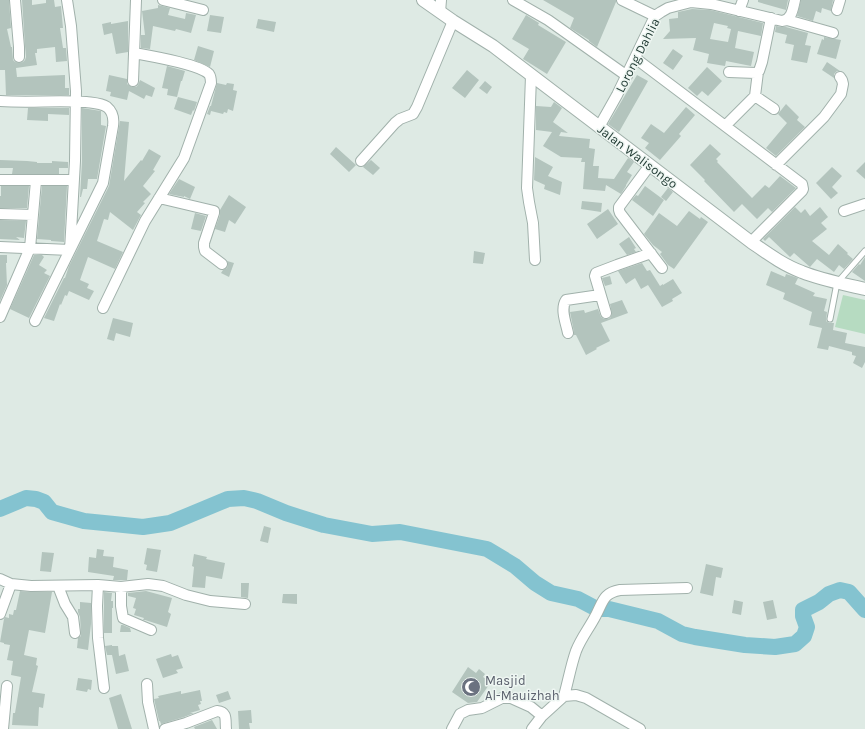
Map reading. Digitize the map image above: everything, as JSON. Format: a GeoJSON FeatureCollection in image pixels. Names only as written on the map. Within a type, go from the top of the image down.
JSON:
{"type":"FeatureCollection","features":[{"type":"Feature","properties":{"kind":"street"},"geometry":{"type":"LineString","coordinates":[[15,0],[20,47],[19,57]]}},
{"type":"Feature","properties":{"kind":"street"},"geometry":{"type":"LineString","coordinates":[[67,0],[71,26],[76,91],[75,161],[70,250]]}},
{"type":"Feature","properties":{"kind":"street"},"geometry":{"type":"LineString","coordinates":[[133,81],[136,0]]}},
{"type":"Feature","properties":{"kind":"street"},"geometry":{"type":"LineString","coordinates":[[164,0],[203,10]]}},
{"type":"Feature","properties":{"kind":"street","name":"Jalan Walisongo"},"geometry":{"type":"LineString","coordinates":[[423,0],[441,6],[453,21],[492,46],[751,242],[775,258],[801,272],[865,289]]}},
{"type":"Feature","properties":{"kind":"street"},"geometry":{"type":"LineString","coordinates":[[513,0],[548,20],[627,76]]}},
{"type":"Feature","properties":{"kind":"street"},"geometry":{"type":"LineString","coordinates":[[622,0],[655,16]]}},
{"type":"Feature","properties":{"kind":"street"},"geometry":{"type":"LineString","coordinates":[[740,11],[743,0]]}},
{"type":"Feature","properties":{"kind":"street"},"geometry":{"type":"LineString","coordinates":[[787,20],[791,15],[795,0]]}},
{"type":"Feature","properties":{"kind":"street"},"geometry":{"type":"LineString","coordinates":[[837,10],[840,0]]}},
{"type":"Feature","properties":{"kind":"street","name":"Lorong Dahlia"},"geometry":{"type":"LineString","coordinates":[[599,127],[627,76],[655,16],[668,8],[690,1],[711,4],[782,21],[787,20],[834,33]]}},
{"type":"Feature","properties":{"kind":"street"},"geometry":{"type":"LineString","coordinates":[[725,126],[755,96],[758,72],[765,52],[771,18]]}},
{"type":"Feature","properties":{"kind":"street"},"geometry":{"type":"LineString","coordinates":[[361,161],[395,123],[400,119],[414,113],[453,21]]}},
{"type":"Feature","properties":{"kind":"street"},"geometry":{"type":"LineString","coordinates":[[103,308],[145,221],[184,158],[211,83],[209,74],[203,71],[182,63],[134,53]]}},
{"type":"Feature","properties":{"kind":"street"},"geometry":{"type":"LineString","coordinates":[[636,58],[802,184],[802,191],[751,242]]}},
{"type":"Feature","properties":{"kind":"street"},"geometry":{"type":"LineString","coordinates":[[729,72],[758,72]]}},
{"type":"Feature","properties":{"kind":"street"},"geometry":{"type":"LineString","coordinates":[[531,76],[527,188],[533,223],[535,260]]}},
{"type":"Feature","properties":{"kind":"street"},"geometry":{"type":"LineString","coordinates":[[776,165],[824,117],[841,94],[843,84],[840,77]]}},
{"type":"Feature","properties":{"kind":"street"},"geometry":{"type":"LineString","coordinates":[[755,96],[774,109]]}},
{"type":"Feature","properties":{"kind":"street"},"geometry":{"type":"LineString","coordinates":[[0,101],[75,101],[99,104],[106,107],[114,118],[103,183],[35,321]]}},
{"type":"Feature","properties":{"kind":"street"},"geometry":{"type":"LineString","coordinates":[[650,165],[619,207],[619,210],[662,268]]}},
{"type":"Feature","properties":{"kind":"street"},"geometry":{"type":"LineString","coordinates":[[0,180],[74,180]]}},
{"type":"Feature","properties":{"kind":"street"},"geometry":{"type":"LineString","coordinates":[[0,317],[30,248],[36,180]]}},
{"type":"Feature","properties":{"kind":"street"},"geometry":{"type":"LineString","coordinates":[[159,198],[214,211],[204,247],[205,251],[222,264]]}},
{"type":"Feature","properties":{"kind":"street"},"geometry":{"type":"LineString","coordinates":[[844,211],[865,204]]}},
{"type":"Feature","properties":{"kind":"street"},"geometry":{"type":"LineString","coordinates":[[0,214],[33,215]]}},
{"type":"Feature","properties":{"kind":"street"},"geometry":{"type":"LineString","coordinates":[[0,247],[70,250]]}},
{"type":"Feature","properties":{"kind":"street"},"geometry":{"type":"LineString","coordinates":[[606,313],[595,276],[596,273],[650,253]]}},
{"type":"Feature","properties":{"kind":"street"},"geometry":{"type":"LineString","coordinates":[[568,333],[563,310],[566,300],[600,295]]}},
{"type":"Feature","properties":{"kind":"street"},"geometry":{"type":"LineString","coordinates":[[0,579],[11,584],[58,586],[121,586],[148,584],[163,586],[210,602],[245,604]]}},
{"type":"Feature","properties":{"kind":"street"},"geometry":{"type":"LineString","coordinates":[[0,614],[11,584]]}},
{"type":"Feature","properties":{"kind":"street"},"geometry":{"type":"LineString","coordinates":[[98,585],[98,638],[104,688]]}},
{"type":"Feature","properties":{"kind":"street"},"geometry":{"type":"LineString","coordinates":[[58,586],[64,604],[73,617],[75,633]]}},
{"type":"Feature","properties":{"kind":"street"},"geometry":{"type":"LineString","coordinates":[[121,586],[121,606],[123,618],[152,630]]}},
{"type":"Feature","properties":{"kind":"street"},"geometry":{"type":"LineString","coordinates":[[532,729],[542,716],[564,696],[580,642],[596,616],[605,597],[620,590],[687,588]]}},
{"type":"Feature","properties":{"kind":"street"},"geometry":{"type":"LineString","coordinates":[[147,684],[148,702],[154,729]]}},
{"type":"Feature","properties":{"kind":"street"},"geometry":{"type":"LineString","coordinates":[[3,729],[7,686]]}},
{"type":"Feature","properties":{"kind":"street"},"geometry":{"type":"LineString","coordinates":[[564,696],[576,695],[586,698],[640,729]]}},
{"type":"Feature","properties":{"kind":"street"},"geometry":{"type":"LineString","coordinates":[[452,729],[460,714],[468,710],[482,708],[502,698],[511,698],[531,707],[542,716]]}},
{"type":"Feature","properties":{"kind":"street"},"geometry":{"type":"LineString","coordinates":[[165,729],[217,711],[221,711],[224,713],[226,729]]}},
{"type":"Feature","properties":{"kind":"lane"},"geometry":{"type":"LineString","coordinates":[[830,318],[837,282],[865,251]]}},
{"type":"Feature","properties":{"kind":"green space"},"geometry":{"type":"Polygon","coordinates":[[[843,295],[865,300],[865,334],[835,327],[843,295]]]}},
{"type":"Feature","properties":{"kind":"building"},"geometry":{"type":"Polygon","coordinates":[[[0,0],[9,0],[11,28],[7,29],[12,47],[13,60],[19,63],[23,62],[26,57],[22,0],[32,0],[32,5],[46,3],[46,0],[54,0],[55,7],[61,6],[63,28],[60,28],[63,48],[66,48],[67,61],[56,62],[55,47],[37,49],[37,53],[35,53],[37,65],[16,68],[17,77],[65,75],[65,88],[69,88],[69,95],[6,95],[5,70],[0,70],[0,0]]]}},
{"type":"Feature","properties":{"kind":"building"},"geometry":{"type":"Polygon","coordinates":[[[543,0],[616,0],[616,2],[597,47],[570,28],[574,18],[543,0]]]}},
{"type":"Feature","properties":{"kind":"building"},"geometry":{"type":"Polygon","coordinates":[[[758,0],[788,0],[786,10],[758,2],[758,0]]]}},
{"type":"Feature","properties":{"kind":"building"},"geometry":{"type":"Polygon","coordinates":[[[801,0],[833,0],[831,11],[822,8],[821,13],[816,11],[813,21],[797,16],[801,0]]]}},
{"type":"Feature","properties":{"kind":"building"},"geometry":{"type":"Polygon","coordinates":[[[158,5],[170,8],[168,15],[185,19],[186,13],[196,15],[191,33],[176,29],[175,31],[153,26],[150,49],[141,48],[141,35],[145,35],[142,11],[158,8],[158,5]]]}},
{"type":"Feature","properties":{"kind":"building"},"geometry":{"type":"Polygon","coordinates":[[[692,9],[710,10],[763,23],[761,36],[738,31],[735,48],[754,52],[751,66],[726,61],[725,66],[707,63],[709,54],[693,50],[696,38],[663,39],[670,31],[669,19],[678,18],[678,12],[692,9]],[[714,23],[710,39],[728,42],[731,29],[727,28],[728,26],[714,23]]]}},
{"type":"Feature","properties":{"kind":"building"},"geometry":{"type":"Polygon","coordinates":[[[210,15],[224,17],[221,33],[207,31],[210,15]]]}},
{"type":"Feature","properties":{"kind":"building"},"geometry":{"type":"Polygon","coordinates":[[[526,15],[539,23],[538,25],[566,42],[547,74],[523,59],[529,49],[512,39],[526,15]]]}},
{"type":"Feature","properties":{"kind":"building"},"geometry":{"type":"Polygon","coordinates":[[[258,19],[276,22],[274,32],[256,28],[258,19]]]}},
{"type":"Feature","properties":{"kind":"building"},"geometry":{"type":"Polygon","coordinates":[[[128,21],[128,52],[116,54],[112,33],[104,35],[102,24],[128,21]]]}},
{"type":"Feature","properties":{"kind":"building"},"geometry":{"type":"Polygon","coordinates":[[[776,26],[808,33],[805,45],[811,46],[807,63],[791,60],[794,45],[785,43],[787,35],[775,32],[776,26]]]}},
{"type":"Feature","properties":{"kind":"building"},"geometry":{"type":"Polygon","coordinates":[[[824,37],[841,40],[836,59],[817,54],[824,37]]]}},
{"type":"Feature","properties":{"kind":"building"},"geometry":{"type":"Polygon","coordinates":[[[198,46],[214,51],[210,67],[194,60],[198,46]]]}},
{"type":"Feature","properties":{"kind":"building"},"geometry":{"type":"Polygon","coordinates":[[[673,49],[683,56],[673,70],[663,63],[673,49]]]}},
{"type":"Feature","properties":{"kind":"building"},"geometry":{"type":"Polygon","coordinates":[[[827,62],[840,71],[837,71],[834,74],[834,78],[822,70],[827,62]]]}},
{"type":"Feature","properties":{"kind":"building"},"geometry":{"type":"Polygon","coordinates":[[[167,66],[185,71],[177,97],[167,95],[168,89],[162,88],[167,66]]]}},
{"type":"Feature","properties":{"kind":"building"},"geometry":{"type":"Polygon","coordinates":[[[707,67],[722,81],[708,96],[702,91],[697,96],[688,88],[707,67]]]}},
{"type":"Feature","properties":{"kind":"building"},"geometry":{"type":"Polygon","coordinates":[[[467,70],[479,80],[465,98],[452,88],[467,70]]]}},
{"type":"Feature","properties":{"kind":"building"},"geometry":{"type":"Polygon","coordinates":[[[109,75],[127,79],[127,84],[132,87],[136,87],[140,80],[155,88],[152,97],[146,95],[144,99],[129,91],[127,100],[110,96],[111,92],[106,91],[109,75]]]}},
{"type":"Feature","properties":{"kind":"building"},"geometry":{"type":"Polygon","coordinates":[[[637,75],[648,81],[619,132],[608,124],[637,75]]]}},
{"type":"Feature","properties":{"kind":"building"},"geometry":{"type":"Polygon","coordinates":[[[485,81],[492,87],[487,94],[479,88],[485,81]]]}},
{"type":"Feature","properties":{"kind":"building"},"geometry":{"type":"Polygon","coordinates":[[[217,83],[226,85],[227,83],[234,84],[233,90],[237,91],[233,111],[228,109],[227,113],[224,112],[223,114],[211,111],[210,115],[207,114],[211,106],[217,83]]]}},
{"type":"Feature","properties":{"kind":"building"},"geometry":{"type":"Polygon","coordinates":[[[178,97],[197,102],[191,115],[174,109],[178,97]]]}},
{"type":"Feature","properties":{"kind":"building"},"geometry":{"type":"Polygon","coordinates":[[[554,102],[562,108],[553,122],[568,133],[561,132],[559,136],[590,139],[589,148],[595,149],[593,166],[599,166],[598,178],[614,179],[628,158],[634,162],[627,172],[632,175],[621,194],[606,185],[605,191],[583,189],[585,162],[581,162],[582,158],[561,157],[543,146],[552,132],[536,130],[536,106],[551,107],[554,102]]]}},
{"type":"Feature","properties":{"kind":"building"},"geometry":{"type":"Polygon","coordinates":[[[786,104],[799,117],[797,120],[805,127],[776,156],[766,148],[787,123],[778,114],[786,104]]]}},
{"type":"Feature","properties":{"kind":"building"},"geometry":{"type":"Polygon","coordinates":[[[686,107],[695,115],[679,134],[681,136],[660,160],[645,148],[649,143],[641,138],[651,124],[664,133],[686,107]]]}},
{"type":"Feature","properties":{"kind":"building"},"geometry":{"type":"Polygon","coordinates":[[[28,108],[69,108],[69,115],[48,114],[48,121],[27,120],[28,108]]]}},
{"type":"Feature","properties":{"kind":"building"},"geometry":{"type":"Polygon","coordinates":[[[82,108],[101,111],[101,125],[106,126],[97,179],[88,179],[87,189],[83,189],[80,197],[82,161],[82,108]]]}},
{"type":"Feature","properties":{"kind":"building"},"geometry":{"type":"Polygon","coordinates":[[[120,121],[129,122],[124,181],[141,160],[142,161],[149,149],[161,156],[153,170],[155,171],[143,186],[151,194],[143,202],[145,203],[137,212],[141,215],[133,230],[110,212],[108,220],[104,219],[97,241],[123,252],[115,269],[88,257],[80,280],[89,284],[87,288],[94,291],[89,300],[69,291],[67,296],[65,295],[61,305],[60,304],[54,321],[44,318],[109,186],[120,121]]]}},
{"type":"Feature","properties":{"kind":"building"},"geometry":{"type":"Polygon","coordinates":[[[710,144],[721,154],[716,159],[718,161],[717,162],[752,198],[765,185],[769,188],[780,176],[796,188],[772,212],[768,208],[757,219],[742,204],[734,212],[690,165],[710,144]]]}},
{"type":"Feature","properties":{"kind":"building"},"geometry":{"type":"Polygon","coordinates":[[[336,147],[356,165],[349,172],[330,154],[336,147]]]}},
{"type":"Feature","properties":{"kind":"building"},"geometry":{"type":"Polygon","coordinates":[[[535,157],[553,167],[548,176],[562,182],[560,195],[544,189],[545,185],[534,180],[535,157]]]}},
{"type":"Feature","properties":{"kind":"building"},"geometry":{"type":"Polygon","coordinates":[[[0,160],[37,163],[52,163],[52,161],[68,162],[68,168],[59,168],[59,174],[12,174],[13,168],[0,168],[0,160]]]}},
{"type":"Feature","properties":{"kind":"building"},"geometry":{"type":"Polygon","coordinates":[[[371,160],[380,168],[373,175],[363,167],[371,160]]]}},
{"type":"Feature","properties":{"kind":"building"},"geometry":{"type":"Polygon","coordinates":[[[865,162],[865,179],[856,171],[865,162]]]}},
{"type":"Feature","properties":{"kind":"building"},"geometry":{"type":"Polygon","coordinates":[[[832,167],[842,176],[832,187],[838,193],[831,199],[816,183],[832,167]]]}},
{"type":"Feature","properties":{"kind":"building"},"geometry":{"type":"Polygon","coordinates":[[[179,179],[195,187],[190,199],[184,196],[169,194],[179,179]]]}},
{"type":"Feature","properties":{"kind":"building"},"geometry":{"type":"Polygon","coordinates":[[[1,186],[29,186],[27,208],[0,208],[1,186]]]}},
{"type":"Feature","properties":{"kind":"building"},"geometry":{"type":"Polygon","coordinates":[[[42,186],[67,186],[64,242],[37,239],[42,186]]]}},
{"type":"Feature","properties":{"kind":"building"},"geometry":{"type":"Polygon","coordinates":[[[645,186],[664,200],[653,216],[632,200],[636,195],[638,196],[645,186]]]}},
{"type":"Feature","properties":{"kind":"building"},"geometry":{"type":"Polygon","coordinates":[[[668,188],[673,192],[666,201],[661,197],[668,188]]]}},
{"type":"Feature","properties":{"kind":"building"},"geometry":{"type":"Polygon","coordinates":[[[229,195],[246,207],[235,224],[229,220],[225,232],[215,229],[220,215],[220,210],[229,195]]]}},
{"type":"Feature","properties":{"kind":"building"},"geometry":{"type":"Polygon","coordinates":[[[582,201],[602,203],[601,212],[581,209],[582,201]]]}},
{"type":"Feature","properties":{"kind":"building"},"geometry":{"type":"Polygon","coordinates":[[[795,207],[801,213],[805,209],[810,216],[820,207],[828,217],[821,223],[827,229],[812,241],[829,255],[838,244],[853,259],[844,269],[839,265],[834,272],[817,259],[810,267],[794,253],[790,257],[769,237],[765,241],[763,239],[795,207]]]}},
{"type":"Feature","properties":{"kind":"building"},"geometry":{"type":"Polygon","coordinates":[[[608,209],[618,224],[597,239],[587,224],[608,209]]]}},
{"type":"Feature","properties":{"kind":"building"},"geometry":{"type":"Polygon","coordinates":[[[689,211],[700,219],[701,217],[708,222],[674,269],[668,265],[660,254],[662,252],[653,245],[644,234],[659,213],[677,226],[689,211]]]}},
{"type":"Feature","properties":{"kind":"building"},"geometry":{"type":"Polygon","coordinates":[[[195,213],[206,216],[201,231],[191,229],[195,213]]]}},
{"type":"Feature","properties":{"kind":"building"},"geometry":{"type":"Polygon","coordinates":[[[0,220],[26,221],[24,238],[16,237],[20,240],[0,239],[0,220]]]}},
{"type":"Feature","properties":{"kind":"building"},"geometry":{"type":"Polygon","coordinates":[[[629,237],[636,248],[634,249],[636,252],[627,255],[619,244],[629,237]]]}},
{"type":"Feature","properties":{"kind":"building"},"geometry":{"type":"Polygon","coordinates":[[[474,251],[485,253],[483,264],[473,263],[474,251]]]}},
{"type":"Feature","properties":{"kind":"building"},"geometry":{"type":"Polygon","coordinates":[[[0,255],[7,255],[7,285],[0,301],[0,255]]]}},
{"type":"Feature","properties":{"kind":"building"},"geometry":{"type":"Polygon","coordinates":[[[34,255],[42,255],[44,257],[39,265],[47,270],[44,273],[50,276],[29,318],[10,309],[34,255]]]}},
{"type":"Feature","properties":{"kind":"building"},"geometry":{"type":"Polygon","coordinates":[[[865,257],[865,281],[852,272],[859,264],[860,265],[865,257]]]}},
{"type":"Feature","properties":{"kind":"building"},"geometry":{"type":"Polygon","coordinates":[[[227,261],[234,263],[229,277],[221,273],[227,268],[227,261]]]}},
{"type":"Feature","properties":{"kind":"building"},"geometry":{"type":"Polygon","coordinates":[[[642,263],[647,271],[650,270],[660,286],[673,279],[682,293],[672,299],[673,301],[662,307],[648,285],[641,289],[635,278],[626,284],[618,271],[642,263]]]}},
{"type":"Feature","properties":{"kind":"building"},"geometry":{"type":"Polygon","coordinates":[[[771,271],[785,277],[786,274],[798,278],[795,284],[815,293],[813,296],[827,299],[824,311],[827,312],[826,321],[829,323],[834,323],[833,330],[847,333],[845,343],[865,347],[865,362],[862,368],[853,363],[856,356],[852,355],[852,352],[829,346],[828,350],[817,348],[822,328],[809,325],[812,312],[783,299],[785,293],[766,285],[771,271]]]}},
{"type":"Feature","properties":{"kind":"building"},"geometry":{"type":"Polygon","coordinates":[[[610,276],[612,284],[605,286],[602,278],[610,276]]]}},
{"type":"Feature","properties":{"kind":"building"},"geometry":{"type":"Polygon","coordinates":[[[622,300],[628,313],[601,323],[610,341],[586,355],[576,335],[574,335],[570,312],[584,310],[585,313],[598,309],[601,317],[607,319],[610,318],[612,314],[610,304],[622,300]]]}},
{"type":"Feature","properties":{"kind":"building"},"geometry":{"type":"Polygon","coordinates":[[[113,318],[133,323],[130,337],[116,333],[114,341],[107,339],[113,318]]]}},
{"type":"Feature","properties":{"kind":"building"},"geometry":{"type":"Polygon","coordinates":[[[264,526],[271,528],[268,543],[260,541],[264,526]]]}},
{"type":"Feature","properties":{"kind":"building"},"geometry":{"type":"Polygon","coordinates":[[[147,548],[161,550],[157,572],[146,570],[147,565],[144,564],[147,548]]]}},
{"type":"Feature","properties":{"kind":"building"},"geometry":{"type":"Polygon","coordinates":[[[97,549],[104,550],[103,556],[114,557],[113,567],[128,570],[127,580],[113,580],[114,576],[88,572],[89,557],[96,558],[97,549]]]}},
{"type":"Feature","properties":{"kind":"building"},"geometry":{"type":"Polygon","coordinates":[[[42,552],[54,553],[51,572],[40,571],[42,552]]]}},
{"type":"Feature","properties":{"kind":"building"},"geometry":{"type":"Polygon","coordinates":[[[194,554],[207,557],[206,559],[225,563],[222,579],[206,576],[205,588],[192,587],[194,567],[192,566],[194,554]]]}},
{"type":"Feature","properties":{"kind":"building"},"geometry":{"type":"Polygon","coordinates":[[[706,564],[723,568],[721,578],[716,577],[713,596],[700,593],[706,564]]]}},
{"type":"Feature","properties":{"kind":"building"},"geometry":{"type":"Polygon","coordinates":[[[241,583],[249,583],[248,598],[241,597],[241,583]]]}},
{"type":"Feature","properties":{"kind":"building"},"geometry":{"type":"Polygon","coordinates":[[[20,591],[52,592],[45,633],[29,630],[24,655],[37,658],[36,665],[38,666],[32,692],[45,694],[43,708],[39,707],[38,726],[12,725],[13,713],[15,713],[21,677],[11,675],[13,661],[7,660],[10,645],[0,642],[4,619],[5,617],[9,618],[9,614],[13,615],[14,610],[16,610],[20,591]]]}},
{"type":"Feature","properties":{"kind":"building"},"geometry":{"type":"Polygon","coordinates":[[[146,591],[172,598],[168,612],[171,614],[167,627],[143,620],[144,618],[134,615],[136,609],[133,608],[136,598],[128,596],[128,593],[146,591]]]}},
{"type":"Feature","properties":{"kind":"building"},"geometry":{"type":"Polygon","coordinates":[[[104,592],[112,593],[112,633],[104,633],[104,592]]]}},
{"type":"Feature","properties":{"kind":"building"},"geometry":{"type":"Polygon","coordinates":[[[283,594],[297,594],[297,604],[282,603],[283,594]]]}},
{"type":"Feature","properties":{"kind":"building"},"geometry":{"type":"Polygon","coordinates":[[[734,600],[743,602],[741,615],[732,613],[734,600]]]}},
{"type":"Feature","properties":{"kind":"building"},"geometry":{"type":"Polygon","coordinates":[[[773,600],[777,618],[767,620],[763,602],[773,600]]]}},
{"type":"Feature","properties":{"kind":"building"},"geometry":{"type":"Polygon","coordinates":[[[80,602],[91,603],[91,624],[88,650],[77,648],[78,638],[81,636],[80,617],[78,612],[78,609],[80,609],[80,602]]]}},
{"type":"Feature","properties":{"kind":"building"},"geometry":{"type":"Polygon","coordinates":[[[121,625],[130,628],[131,632],[120,632],[121,625]]]}},
{"type":"Feature","properties":{"kind":"building"},"geometry":{"type":"Polygon","coordinates":[[[105,646],[118,646],[119,656],[125,654],[129,671],[116,674],[112,655],[107,655],[105,646]]]}},
{"type":"Feature","properties":{"kind":"building"},"geometry":{"type":"Polygon","coordinates":[[[171,654],[172,657],[178,655],[183,668],[176,670],[178,673],[163,678],[156,659],[171,654]]]}},
{"type":"Feature","properties":{"kind":"building","name":"Masjid Al-Mauizhah"},"geometry":{"type":"Polygon","coordinates":[[[468,667],[476,673],[479,669],[485,674],[483,677],[491,682],[477,702],[468,703],[452,692],[468,667]]]}},
{"type":"Feature","properties":{"kind":"building"},"geometry":{"type":"Polygon","coordinates":[[[78,678],[92,680],[91,690],[88,689],[87,692],[76,690],[78,678]]]}},
{"type":"Feature","properties":{"kind":"building"},"geometry":{"type":"Polygon","coordinates":[[[200,690],[202,701],[200,701],[201,704],[198,705],[200,710],[161,724],[154,699],[159,698],[158,696],[181,691],[181,694],[200,690]]]}},
{"type":"Feature","properties":{"kind":"building"},"geometry":{"type":"Polygon","coordinates":[[[228,691],[231,699],[219,703],[216,695],[228,691]]]}},
{"type":"Feature","properties":{"kind":"building"},"geometry":{"type":"Polygon","coordinates":[[[121,694],[132,729],[118,729],[109,698],[121,694]]]}},
{"type":"Feature","properties":{"kind":"building"},"geometry":{"type":"Polygon","coordinates":[[[251,710],[252,723],[249,723],[250,729],[239,729],[238,711],[251,710]]]}},
{"type":"Feature","properties":{"kind":"building"},"geometry":{"type":"Polygon","coordinates":[[[212,720],[217,729],[195,729],[194,727],[212,720]]]}},
{"type":"Feature","properties":{"kind":"waterway"},"geometry":{"type":"LineString","coordinates":[[0,509],[26,498],[36,499],[44,502],[52,512],[84,521],[143,527],[170,523],[228,499],[244,498],[257,501],[286,513],[324,525],[372,534],[400,532],[487,549],[515,566],[535,583],[551,593],[578,599],[597,609],[609,609],[658,621],[682,634],[745,645],[775,647],[795,644],[804,636],[807,627],[803,616],[803,610],[819,602],[829,594],[840,590],[849,592],[865,610]]}},
{"type":"Feature","properties":{"kind":"place","name":"Masjid Al-Mauizhah"},"geometry":{"type":"Point","coordinates":[471,687]}}]}
